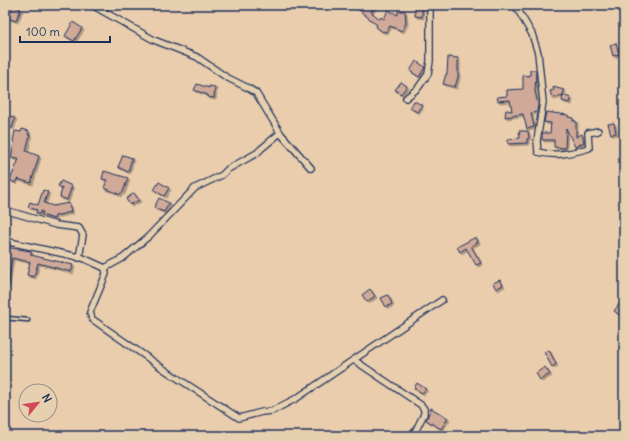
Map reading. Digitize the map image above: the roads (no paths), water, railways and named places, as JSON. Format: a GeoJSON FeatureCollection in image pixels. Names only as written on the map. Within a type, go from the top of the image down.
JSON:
{"type":"FeatureCollection","features":[{"type":"Feature","properties":{"kind":"street"},"geometry":{"type":"LineString","coordinates":[[92,5],[154,40],[197,57],[226,77],[256,93],[280,133],[311,168]]}},
{"type":"Feature","properties":{"kind":"street"},"geometry":{"type":"LineString","coordinates":[[515,5],[532,34],[538,53],[543,102],[537,141],[538,152],[545,154],[560,154],[589,148],[588,133],[598,131]]}},
{"type":"Feature","properties":{"kind":"street"},"geometry":{"type":"LineString","coordinates":[[406,98],[418,88],[428,74],[430,61],[430,10]]}},
{"type":"Feature","properties":{"kind":"street"},"geometry":{"type":"LineString","coordinates":[[105,268],[123,258],[149,236],[195,188],[222,175],[228,169],[257,153],[280,133]]}},
{"type":"Feature","properties":{"kind":"street"},"geometry":{"type":"LineString","coordinates":[[5,210],[56,225],[78,228],[83,235],[79,258]]}},
{"type":"Feature","properties":{"kind":"street"},"geometry":{"type":"LineString","coordinates":[[5,241],[79,258],[105,268]]}},
{"type":"Feature","properties":{"kind":"street"},"geometry":{"type":"LineString","coordinates":[[105,268],[106,274],[90,312],[92,319],[168,372],[239,418],[272,411],[297,398],[442,300]]}},
{"type":"Feature","properties":{"kind":"street"},"geometry":{"type":"LineString","coordinates":[[354,360],[415,401],[424,409],[424,414],[413,436]]}},
{"type":"Feature","properties":{"kind":"lane"},"geometry":{"type":"LineString","coordinates":[[5,318],[28,320]]}}]}
